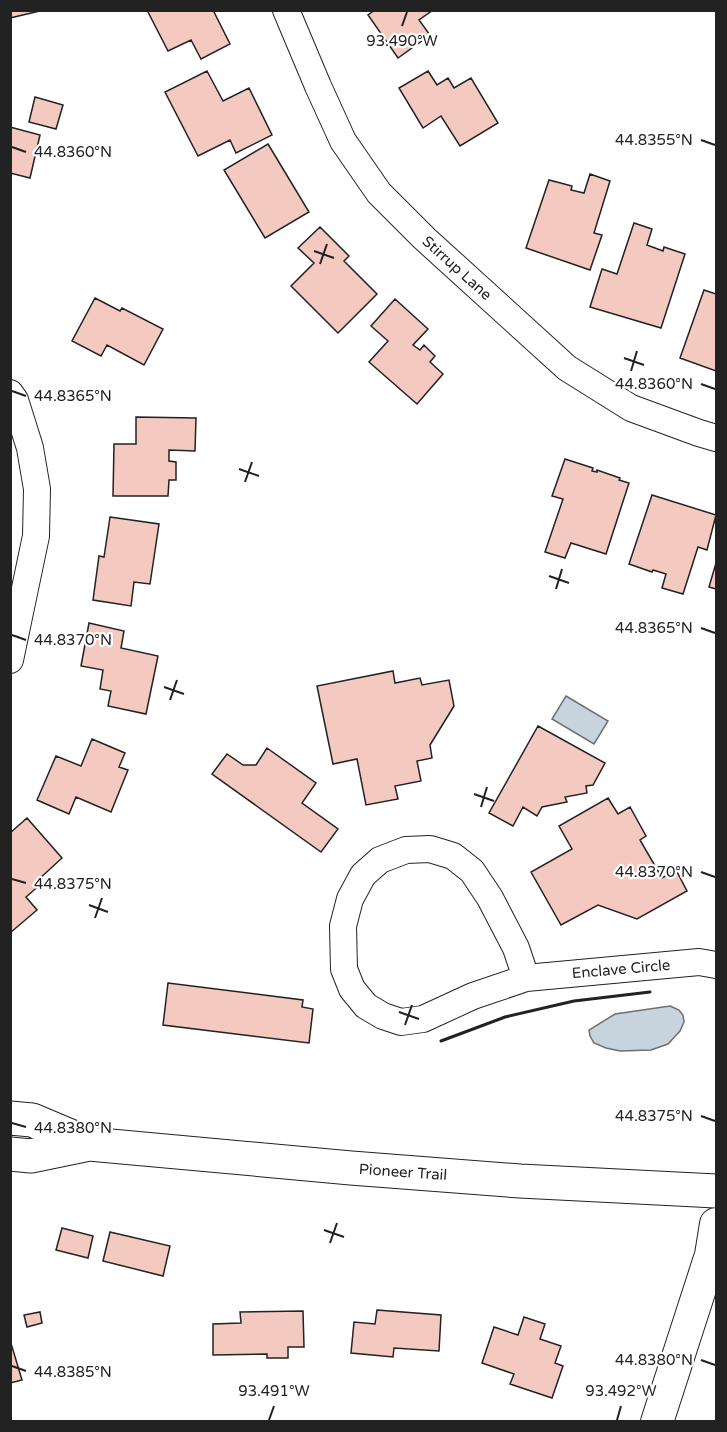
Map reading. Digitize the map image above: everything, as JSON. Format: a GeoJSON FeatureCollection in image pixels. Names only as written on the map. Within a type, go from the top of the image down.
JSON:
{"type":"FeatureCollection","features":[{"type":"Feature","properties":{"kind":"main road","name":"Pioneer Trail"},"geometry":{"type":"LineString","coordinates":[[10,1118],[32,1120],[89,1144]]}},
{"type":"Feature","properties":{"kind":"main road","name":"Pioneer Trail"},"geometry":{"type":"LineString","coordinates":[[10,1154],[31,1156],[89,1144],[520,1181],[717,1191]]}},
{"type":"Feature","properties":{"kind":"street","name":"Stirrup Lane"},"geometry":{"type":"LineString","coordinates":[[286,10],[343,141],[379,193],[424,238],[567,368],[631,408],[717,438]]}},
{"type":"Feature","properties":{"kind":"street"},"geometry":{"type":"LineString","coordinates":[[10,393],[15,400],[30,448],[37,489],[36,536],[10,660]]}},
{"type":"Feature","properties":{"kind":"street","name":"Enclave Circle"},"geometry":{"type":"LineString","coordinates":[[526,978],[516,948],[490,898],[472,872],[453,856],[430,849],[406,850],[380,860],[363,874],[350,899],[343,926],[344,969],[352,989],[366,1006],[382,1016],[401,1022],[423,1019],[473,996],[526,978],[678,963],[699,962],[717,965]]}},
{"type":"Feature","properties":{"kind":"street"},"geometry":{"type":"LineString","coordinates":[[657,1422],[711,1255],[717,1224]]}},
{"type":"Feature","properties":{"kind":"shaded area"},"geometry":{"type":"Polygon","coordinates":[[[566,696],[608,721],[594,744],[552,719],[566,696]]]}},
{"type":"Feature","properties":{"kind":"shaded area"},"geometry":{"type":"Polygon","coordinates":[[[670,1006],[679,1010],[684,1022],[680,1031],[668,1044],[651,1050],[620,1051],[594,1043],[590,1036],[589,1030],[615,1014],[670,1006]]]}},
{"type":"Feature","properties":{"kind":"building"},"geometry":{"type":"Polygon","coordinates":[[[10,10],[44,10],[10,18],[10,10]]]}},
{"type":"Feature","properties":{"kind":"building"},"geometry":{"type":"Polygon","coordinates":[[[147,10],[213,10],[230,44],[201,59],[191,40],[168,51],[147,10]]]}},
{"type":"Feature","properties":{"kind":"building"},"geometry":{"type":"Polygon","coordinates":[[[375,10],[433,10],[419,20],[430,35],[398,58],[368,15],[375,10]]]}},
{"type":"Feature","properties":{"kind":"building"},"geometry":{"type":"Polygon","coordinates":[[[207,71],[223,101],[249,88],[272,135],[236,153],[230,140],[198,156],[165,92],[207,71]]]}},
{"type":"Feature","properties":{"kind":"building"},"geometry":{"type":"Polygon","coordinates":[[[428,71],[437,85],[448,78],[454,88],[471,78],[498,123],[460,146],[441,116],[423,128],[399,88],[428,71]]]}},
{"type":"Feature","properties":{"kind":"building"},"geometry":{"type":"Polygon","coordinates":[[[35,97],[63,105],[56,129],[29,122],[35,97]]]}},
{"type":"Feature","properties":{"kind":"building"},"geometry":{"type":"Polygon","coordinates":[[[10,127],[40,135],[30,178],[10,173],[10,127]]]}},
{"type":"Feature","properties":{"kind":"building"},"geometry":{"type":"Polygon","coordinates":[[[268,144],[309,212],[265,238],[224,170],[268,144]]]}},
{"type":"Feature","properties":{"kind":"building"},"geometry":{"type":"Polygon","coordinates":[[[590,174],[610,181],[594,233],[602,235],[590,270],[526,248],[549,180],[572,186],[571,190],[584,193],[590,174]]]}},
{"type":"Feature","properties":{"kind":"building"},"geometry":{"type":"Polygon","coordinates":[[[634,223],[652,229],[647,245],[663,251],[664,247],[685,254],[661,328],[590,307],[602,269],[617,274],[634,223]]]}},
{"type":"Feature","properties":{"kind":"building"},"geometry":{"type":"Polygon","coordinates":[[[320,227],[349,256],[344,261],[377,294],[338,333],[291,286],[314,263],[298,248],[320,227]]]}},
{"type":"Feature","properties":{"kind":"building"},"geometry":{"type":"Polygon","coordinates":[[[704,290],[716,294],[716,371],[680,358],[704,290]]]}},
{"type":"Feature","properties":{"kind":"building"},"geometry":{"type":"Polygon","coordinates":[[[95,298],[120,311],[122,308],[163,329],[144,365],[107,345],[101,356],[72,341],[95,298]]]}},
{"type":"Feature","properties":{"kind":"building"},"geometry":{"type":"Polygon","coordinates":[[[395,299],[428,329],[413,345],[420,350],[424,345],[435,356],[430,362],[443,374],[417,404],[369,362],[388,341],[371,326],[395,299]]]}},
{"type":"Feature","properties":{"kind":"building"},"geometry":{"type":"Polygon","coordinates":[[[136,417],[196,418],[195,451],[169,450],[169,461],[176,462],[176,480],[169,480],[168,496],[113,496],[114,444],[136,444],[136,417]]]}},
{"type":"Feature","properties":{"kind":"building"},"geometry":{"type":"Polygon","coordinates":[[[565,459],[629,483],[606,554],[571,543],[565,558],[545,552],[563,499],[552,496],[565,459]]]}},
{"type":"Feature","properties":{"kind":"building"},"geometry":{"type":"Polygon","coordinates":[[[652,495],[716,515],[707,550],[698,547],[683,594],[662,588],[666,574],[629,564],[652,495]]]}},
{"type":"Feature","properties":{"kind":"building"},"geometry":{"type":"Polygon","coordinates":[[[110,517],[159,524],[150,584],[134,582],[131,606],[93,600],[99,556],[104,557],[110,517]]]}},
{"type":"Feature","properties":{"kind":"building"},"geometry":{"type":"Polygon","coordinates":[[[716,563],[716,589],[709,587],[716,563]]]}},
{"type":"Feature","properties":{"kind":"building"},"geometry":{"type":"Polygon","coordinates":[[[89,623],[124,631],[121,648],[158,656],[146,714],[108,706],[111,691],[100,689],[103,670],[81,666],[89,623]]]}},
{"type":"Feature","properties":{"kind":"building"},"geometry":{"type":"Polygon","coordinates":[[[393,671],[395,683],[420,678],[422,685],[449,680],[454,706],[430,745],[432,758],[417,761],[421,781],[395,786],[398,799],[366,805],[357,759],[333,764],[317,686],[393,671]]]}},
{"type":"Feature","properties":{"kind":"building"},"geometry":{"type":"Polygon","coordinates":[[[538,726],[605,763],[593,785],[586,786],[587,793],[565,797],[567,802],[542,807],[537,816],[523,807],[513,826],[489,813],[538,726]]]}},
{"type":"Feature","properties":{"kind":"building"},"geometry":{"type":"Polygon","coordinates":[[[92,739],[125,753],[119,767],[128,770],[111,812],[76,797],[69,814],[37,800],[56,756],[81,766],[92,739]]]}},
{"type":"Feature","properties":{"kind":"building"},"geometry":{"type":"Polygon","coordinates":[[[267,748],[316,783],[302,803],[338,829],[321,852],[212,774],[227,754],[243,765],[256,765],[267,748]]]}},
{"type":"Feature","properties":{"kind":"building"},"geometry":{"type":"Polygon","coordinates":[[[608,798],[618,814],[630,807],[646,836],[640,840],[662,878],[676,870],[687,891],[637,919],[598,905],[561,925],[531,872],[572,849],[559,826],[608,798]]]}},
{"type":"Feature","properties":{"kind":"building"},"geometry":{"type":"Polygon","coordinates":[[[27,818],[62,858],[38,880],[41,884],[26,897],[37,910],[10,933],[10,833],[27,818]]]}},
{"type":"Feature","properties":{"kind":"building"},"geometry":{"type":"Polygon","coordinates":[[[168,983],[303,1000],[302,1007],[313,1009],[309,1043],[163,1025],[168,983]]]}},
{"type":"Feature","properties":{"kind":"building"},"geometry":{"type":"Polygon","coordinates":[[[62,1228],[93,1236],[88,1258],[56,1250],[62,1228]]]}},
{"type":"Feature","properties":{"kind":"building"},"geometry":{"type":"Polygon","coordinates":[[[110,1232],[170,1246],[163,1276],[103,1261],[110,1232]]]}},
{"type":"Feature","properties":{"kind":"building"},"geometry":{"type":"Polygon","coordinates":[[[377,1310],[441,1315],[439,1351],[394,1348],[393,1357],[351,1353],[354,1322],[375,1324],[377,1310]]]}},
{"type":"Feature","properties":{"kind":"building"},"geometry":{"type":"Polygon","coordinates":[[[303,1311],[304,1347],[288,1347],[288,1358],[267,1358],[267,1354],[213,1355],[213,1324],[241,1323],[240,1312],[303,1311]]]}},
{"type":"Feature","properties":{"kind":"building"},"geometry":{"type":"Polygon","coordinates":[[[40,1312],[42,1323],[27,1327],[24,1315],[40,1312]]]}},
{"type":"Feature","properties":{"kind":"building"},"geometry":{"type":"Polygon","coordinates":[[[524,1317],[545,1324],[540,1339],[561,1346],[555,1363],[563,1366],[552,1398],[510,1384],[514,1374],[482,1363],[494,1327],[518,1335],[524,1317]]]}},
{"type":"Feature","properties":{"kind":"building"},"geometry":{"type":"Polygon","coordinates":[[[10,1340],[22,1380],[10,1383],[10,1340]]]}},
{"type":"Feature","properties":{"kind":"wall"},"geometry":{"type":"LineString","coordinates":[[441,1041],[505,1017],[574,1001],[650,992]]}}]}
